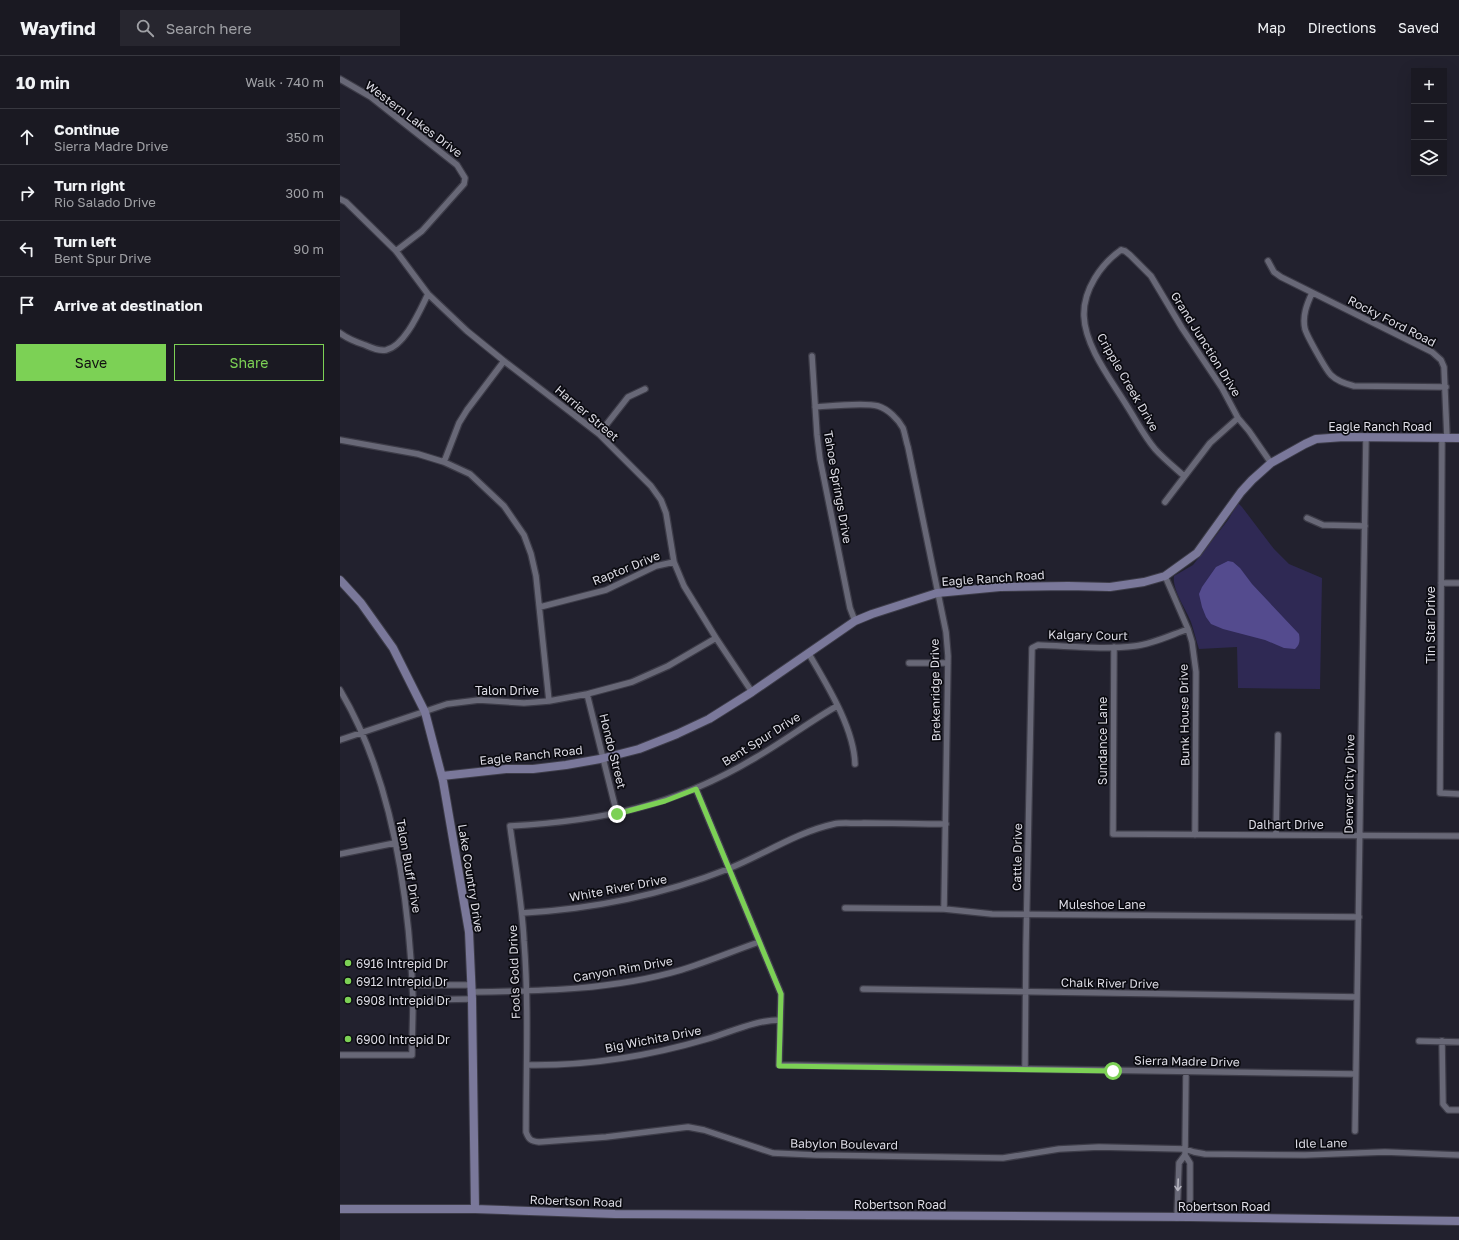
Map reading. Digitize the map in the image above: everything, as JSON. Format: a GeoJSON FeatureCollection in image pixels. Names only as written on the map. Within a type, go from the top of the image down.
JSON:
{"type":"FeatureCollection","features":[{"type":"Feature","properties":{"kind":"street","name":"Western Lakes Drive"},"geometry":{"type":"LineString","coordinates":[[340,79],[371,97],[452,160],[465,178],[464,184],[422,231],[396,251]]}},
{"type":"Feature","properties":{"kind":"street","name":"Harrier Street"},"geometry":{"type":"LineString","coordinates":[[340,199],[346,202],[396,251],[428,294],[467,331],[504,362],[599,434],[651,486],[661,500],[666,513],[674,562],[684,586],[752,692]]}},
{"type":"Feature","properties":{"kind":"street"},"geometry":{"type":"LineString","coordinates":[[1121,250],[1122,242]]}},
{"type":"Feature","properties":{"kind":"street","name":"Grand Junction Drive"},"geometry":{"type":"LineString","coordinates":[[1121,250],[1125,251],[1134,258],[1151,276],[1182,328],[1222,388],[1238,418],[1271,463]]}},
{"type":"Feature","properties":{"kind":"street","name":"Cripple Creek Drive"},"geometry":{"type":"LineString","coordinates":[[1121,250],[1111,257],[1091,285],[1086,300],[1084,316],[1086,333],[1103,367],[1149,441],[1163,458],[1184,476]]}},
{"type":"Feature","properties":{"kind":"street","name":"Rocky Ford Road"},"geometry":{"type":"LineString","coordinates":[[1268,261],[1274,272],[1281,277],[1432,352],[1440,360],[1444,368],[1446,387],[1444,438]]}},
{"type":"Feature","properties":{"kind":"street"},"geometry":{"type":"LineString","coordinates":[[1312,293],[1305,308],[1305,328],[1309,338],[1332,376],[1342,382],[1354,386],[1446,387]]}},
{"type":"Feature","properties":{"kind":"street"},"geometry":{"type":"LineString","coordinates":[[340,333],[348,340],[377,350],[393,348],[416,319],[428,294]]}},
{"type":"Feature","properties":{"kind":"street","name":"Tahoe Springs Drive"},"geometry":{"type":"LineString","coordinates":[[812,356],[817,436],[820,459],[847,593],[855,621]]}},
{"type":"Feature","properties":{"kind":"street"},"geometry":{"type":"LineString","coordinates":[[444,462],[459,423],[467,410],[504,362]]}},
{"type":"Feature","properties":{"kind":"street"},"geometry":{"type":"LineString","coordinates":[[599,434],[628,397],[645,389]]}},
{"type":"Feature","properties":{"kind":"street","name":"Brekenridge Drive"},"geometry":{"type":"LineString","coordinates":[[815,407],[856,405],[878,406],[888,411],[896,418],[903,429],[908,446],[946,632],[948,663],[944,909]]}},
{"type":"Feature","properties":{"kind":"street"},"geometry":{"type":"LineString","coordinates":[[1165,502],[1210,443],[1238,418]]}},
{"type":"Feature","properties":{"kind":"street","name":"Eagle Ranch Road"},"geometry":{"type":"LineString","coordinates":[[442,776],[506,769],[533,769],[566,765],[603,758],[639,748],[677,734],[710,719],[809,654],[855,621],[872,614],[938,594],[1000,587],[1110,587],[1144,582],[1165,576],[1197,553],[1241,492],[1252,480],[1271,463],[1294,449],[1316,439],[1344,437],[1459,438]]}},
{"type":"Feature","properties":{"kind":"street","name":"Denver City Drive"},"geometry":{"type":"LineString","coordinates":[[1355,1131],[1366,437]]}},
{"type":"Feature","properties":{"kind":"street","name":"Tin Star Drive"},"geometry":{"type":"LineString","coordinates":[[1444,438],[1441,583],[1440,793],[1459,794]]}},
{"type":"Feature","properties":{"kind":"street"},"geometry":{"type":"LineString","coordinates":[[340,440],[418,454],[444,462],[470,474],[504,506],[524,535],[531,554],[536,576],[540,607],[549,701]]}},
{"type":"Feature","properties":{"kind":"street"},"geometry":{"type":"LineString","coordinates":[[1307,518],[1323,525],[1364,526]]}},
{"type":"Feature","properties":{"kind":"street","name":"Raptor Drive"},"geometry":{"type":"LineString","coordinates":[[540,607],[606,590],[656,566],[674,562]]}},
{"type":"Feature","properties":{"kind":"street","name":"Bunk House Drive"},"geometry":{"type":"LineString","coordinates":[[1165,576],[1188,629],[1192,642],[1196,672],[1195,835]]}},
{"type":"Feature","properties":{"kind":"street","name":"Lake Country Drive"},"geometry":{"type":"LineString","coordinates":[[340,580],[361,603],[393,648],[425,712],[442,776],[469,932],[472,992],[475,1209]]}},
{"type":"Feature","properties":{"kind":"street"},"geometry":{"type":"LineString","coordinates":[[1441,583],[1459,583]]}},
{"type":"Feature","properties":{"kind":"street","name":"Kalgary Court"},"geometry":{"type":"LineString","coordinates":[[1034,646],[1135,646],[1188,629]]}},
{"type":"Feature","properties":{"kind":"street","name":"Talon Drive"},"geometry":{"type":"LineString","coordinates":[[340,740],[447,704],[479,700],[524,703],[549,701],[587,694],[632,682],[668,666],[716,638]]}},
{"type":"Feature","properties":{"kind":"street","name":"Cattle Drive"},"geometry":{"type":"LineString","coordinates":[[1025,1069],[1031,651],[1034,646]]}},
{"type":"Feature","properties":{"kind":"street","name":"Sundance Lane"},"geometry":{"type":"LineString","coordinates":[[1113,834],[1114,647]]}},
{"type":"Feature","properties":{"kind":"street"},"geometry":{"type":"LineString","coordinates":[[809,654],[837,706],[853,741],[855,764]]}},
{"type":"Feature","properties":{"kind":"street"},"geometry":{"type":"LineString","coordinates":[[908,663],[948,663]]}},
{"type":"Feature","properties":{"kind":"street","name":"Talon Bluff Drive"},"geometry":{"type":"LineString","coordinates":[[340,690],[362,732],[382,786],[395,842],[404,894],[410,947],[413,1000],[412,1055],[340,1055]]}},
{"type":"Feature","properties":{"kind":"street","name":"Hondo Street"},"geometry":{"type":"LineString","coordinates":[[587,694],[617,814]]}},
{"type":"Feature","properties":{"kind":"street","name":"Bent Spur Drive"},"geometry":{"type":"LineString","coordinates":[[510,826],[587,819],[617,814],[665,801],[696,789],[756,758],[811,721],[837,706]]}},
{"type":"Feature","properties":{"kind":"street"},"geometry":{"type":"LineString","coordinates":[[1276,835],[1278,735]]}},
{"type":"Feature","properties":{"kind":"street"},"geometry":{"type":"LineString","coordinates":[[696,789],[781,994],[780,1020]]}},
{"type":"Feature","properties":{"kind":"street","name":"White River Drive"},"geometry":{"type":"LineString","coordinates":[[522,913],[559,911],[639,898],[681,886],[729,868],[812,830],[836,824],[946,824]]}},
{"type":"Feature","properties":{"kind":"street","name":"Fools Gold Drive"},"geometry":{"type":"LineString","coordinates":[[510,826],[522,913],[527,992],[526,1118]]}},
{"type":"Feature","properties":{"kind":"street","name":"Dalhart Drive"},"geometry":{"type":"LineString","coordinates":[[1113,834],[1459,836]]}},
{"type":"Feature","properties":{"kind":"street"},"geometry":{"type":"LineString","coordinates":[[340,854],[395,842]]}},
{"type":"Feature","properties":{"kind":"street","name":"Muleshoe Lane"},"geometry":{"type":"LineString","coordinates":[[845,908],[944,909],[992,914],[1359,917]]}},
{"type":"Feature","properties":{"kind":"street","name":"Canyon Rim Drive"},"geometry":{"type":"LineString","coordinates":[[472,992],[527,992],[571,989],[630,981],[681,970],[759,942]]}},
{"type":"Feature","properties":{"kind":"street"},"geometry":{"type":"LineString","coordinates":[[412,985],[472,992]]}},
{"type":"Feature","properties":{"kind":"street","name":"Chalk River Drive"},"geometry":{"type":"LineString","coordinates":[[863,989],[1357,997]]}},
{"type":"Feature","properties":{"kind":"street"},"geometry":{"type":"LineString","coordinates":[[413,1000],[472,992]]}},
{"type":"Feature","properties":{"kind":"street","name":"Big Wichita Drive"},"geometry":{"type":"LineString","coordinates":[[527,1065],[580,1063],[628,1057],[708,1039],[768,1020],[780,1020]]}},
{"type":"Feature","properties":{"kind":"street","name":"Sierra Madre Drive"},"geometry":{"type":"LineString","coordinates":[[780,1020],[779,1066],[1355,1074]]}},
{"type":"Feature","properties":{"kind":"street"},"geometry":{"type":"LineString","coordinates":[[1419,1041],[1459,1042]]}},
{"type":"Feature","properties":{"kind":"street"},"geometry":{"type":"LineString","coordinates":[[1442,1041],[1443,1104],[1448,1110],[1459,1110]]}},
{"type":"Feature","properties":{"kind":"street"},"geometry":{"type":"LineString","coordinates":[[1186,1072],[1185,1152],[1190,1163],[1190,1217]]}},
{"type":"Feature","properties":{"kind":"street","name":"Babylon Boulevard"},"geometry":{"type":"LineString","coordinates":[[526,1118],[526,1132],[528,1139],[540,1142],[606,1137],[688,1127],[704,1130],[773,1153],[1003,1158],[1059,1148],[1099,1147],[1185,1152]]}},
{"type":"Feature","properties":{"kind":"street"},"geometry":{"type":"LineString","coordinates":[[1177,1218],[1179,1163],[1185,1152]]}},
{"type":"Feature","properties":{"kind":"street","name":"Idle Lane"},"geometry":{"type":"LineString","coordinates":[[1185,1152],[1205,1154],[1385,1152],[1459,1155]]}},
{"type":"Feature","properties":{"kind":"street","name":"Robertson Road"},"geometry":{"type":"LineString","coordinates":[[340,1209],[475,1209],[623,1214],[1190,1217],[1459,1221]]}},
{"type":"Feature","properties":{"kind":"shaded area"},"geometry":{"type":"Polygon","coordinates":[[[1238,503],[1274,549],[1289,564],[1322,578],[1320,689],[1238,688],[1237,647],[1199,649],[1191,622],[1175,587],[1174,576],[1193,565],[1228,520],[1238,503]]]}},
{"type":"Feature","properties":{"kind":"shaded area"},"geometry":{"type":"Polygon","coordinates":[[[1228,561],[1233,562],[1240,568],[1252,584],[1299,634],[1300,638],[1298,646],[1295,649],[1284,648],[1265,640],[1223,629],[1211,624],[1202,607],[1199,594],[1216,567],[1228,561]]]}},
{"type":"Feature","properties":{"kind":"place","name":"6916 Intrepid Dr"},"geometry":{"type":"Point","coordinates":[348,963]}},
{"type":"Feature","properties":{"kind":"place","name":"6912 Intrepid Dr"},"geometry":{"type":"Point","coordinates":[348,981]}},
{"type":"Feature","properties":{"kind":"place","name":"6908 Intrepid Dr"},"geometry":{"type":"Point","coordinates":[348,1000]}},
{"type":"Feature","properties":{"kind":"place","name":"6900 Intrepid Dr"},"geometry":{"type":"Point","coordinates":[348,1039]}},
{"type":"Feature","properties":{"kind":"route"},"geometry":{"type":"LineString","coordinates":[[617,814],[643,808],[696,789],[781,994],[779,1066],[1113,1071]]}}]}
